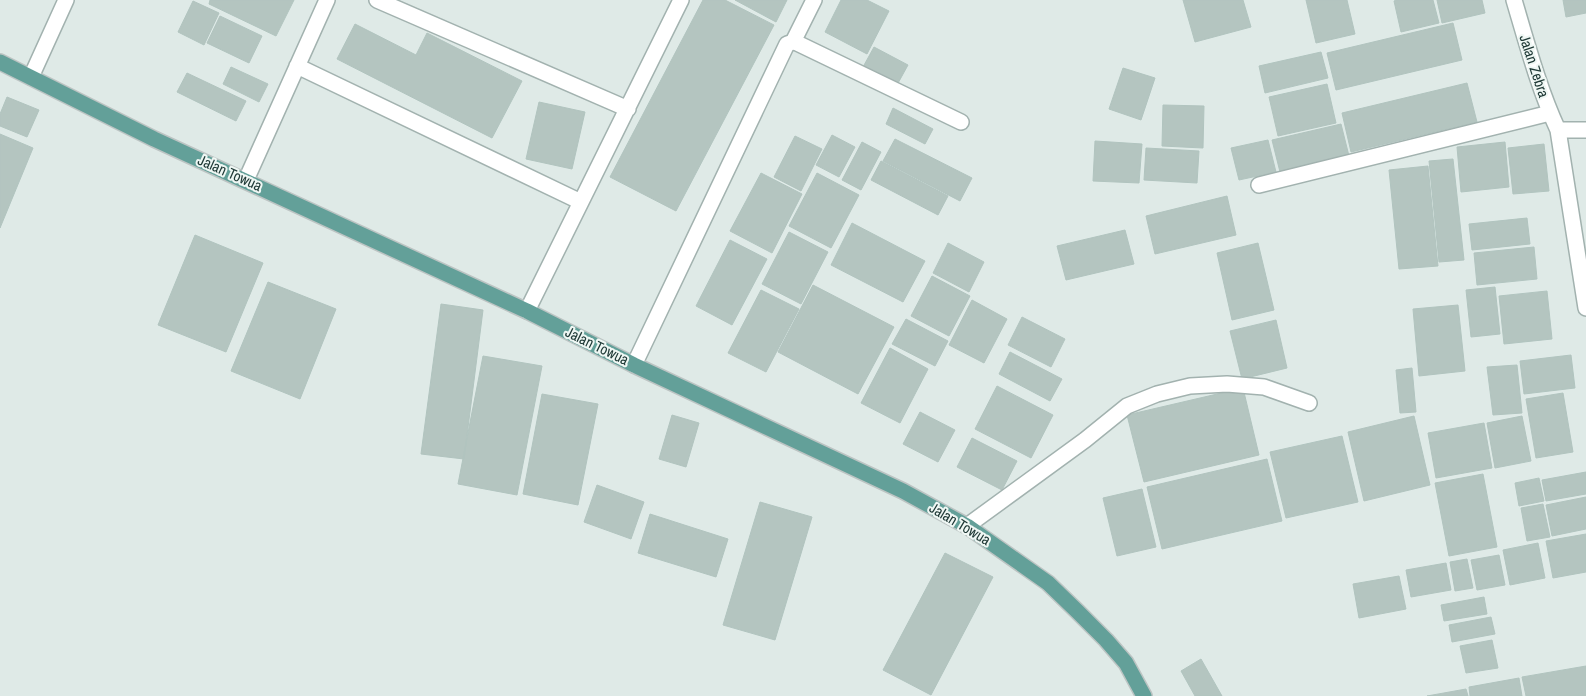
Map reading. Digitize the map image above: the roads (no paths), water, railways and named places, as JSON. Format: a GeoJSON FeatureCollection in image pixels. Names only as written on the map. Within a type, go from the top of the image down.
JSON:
{"type":"FeatureCollection","features":[{"type":"Feature","properties":{"kind":"main road","name":"Jalan Towua"},"geometry":{"type":"LineString","coordinates":[[0,62],[154,139],[527,311],[634,365],[902,491],[967,526],[1048,584],[1078,612],[1126,663],[1144,696]]}},
{"type":"Feature","properties":{"kind":"street"},"geometry":{"type":"LineString","coordinates":[[31,77],[66,0]]}},
{"type":"Feature","properties":{"kind":"street"},"geometry":{"type":"LineString","coordinates":[[246,180],[327,0]]}},
{"type":"Feature","properties":{"kind":"street"},"geometry":{"type":"LineString","coordinates":[[377,0],[628,109]]}},
{"type":"Feature","properties":{"kind":"street"},"geometry":{"type":"LineString","coordinates":[[527,311],[681,0]]}},
{"type":"Feature","properties":{"kind":"street"},"geometry":{"type":"LineString","coordinates":[[793,42],[814,0]]}},
{"type":"Feature","properties":{"kind":"street","name":"Jalan Zebra"},"geometry":{"type":"LineString","coordinates":[[1514,0],[1528,50],[1550,113],[1558,130],[1586,308]]}},
{"type":"Feature","properties":{"kind":"street"},"geometry":{"type":"LineString","coordinates":[[634,365],[787,44],[793,42],[961,122]]}},
{"type":"Feature","properties":{"kind":"street"},"geometry":{"type":"LineString","coordinates":[[297,66],[581,202]]}},
{"type":"Feature","properties":{"kind":"street"},"geometry":{"type":"LineString","coordinates":[[1259,185],[1550,113]]}},
{"type":"Feature","properties":{"kind":"street"},"geometry":{"type":"LineString","coordinates":[[1558,130],[1586,130]]}},
{"type":"Feature","properties":{"kind":"street"},"geometry":{"type":"LineString","coordinates":[[967,526],[1127,406],[1157,394],[1190,386],[1226,384],[1264,387],[1309,403]]}}]}
